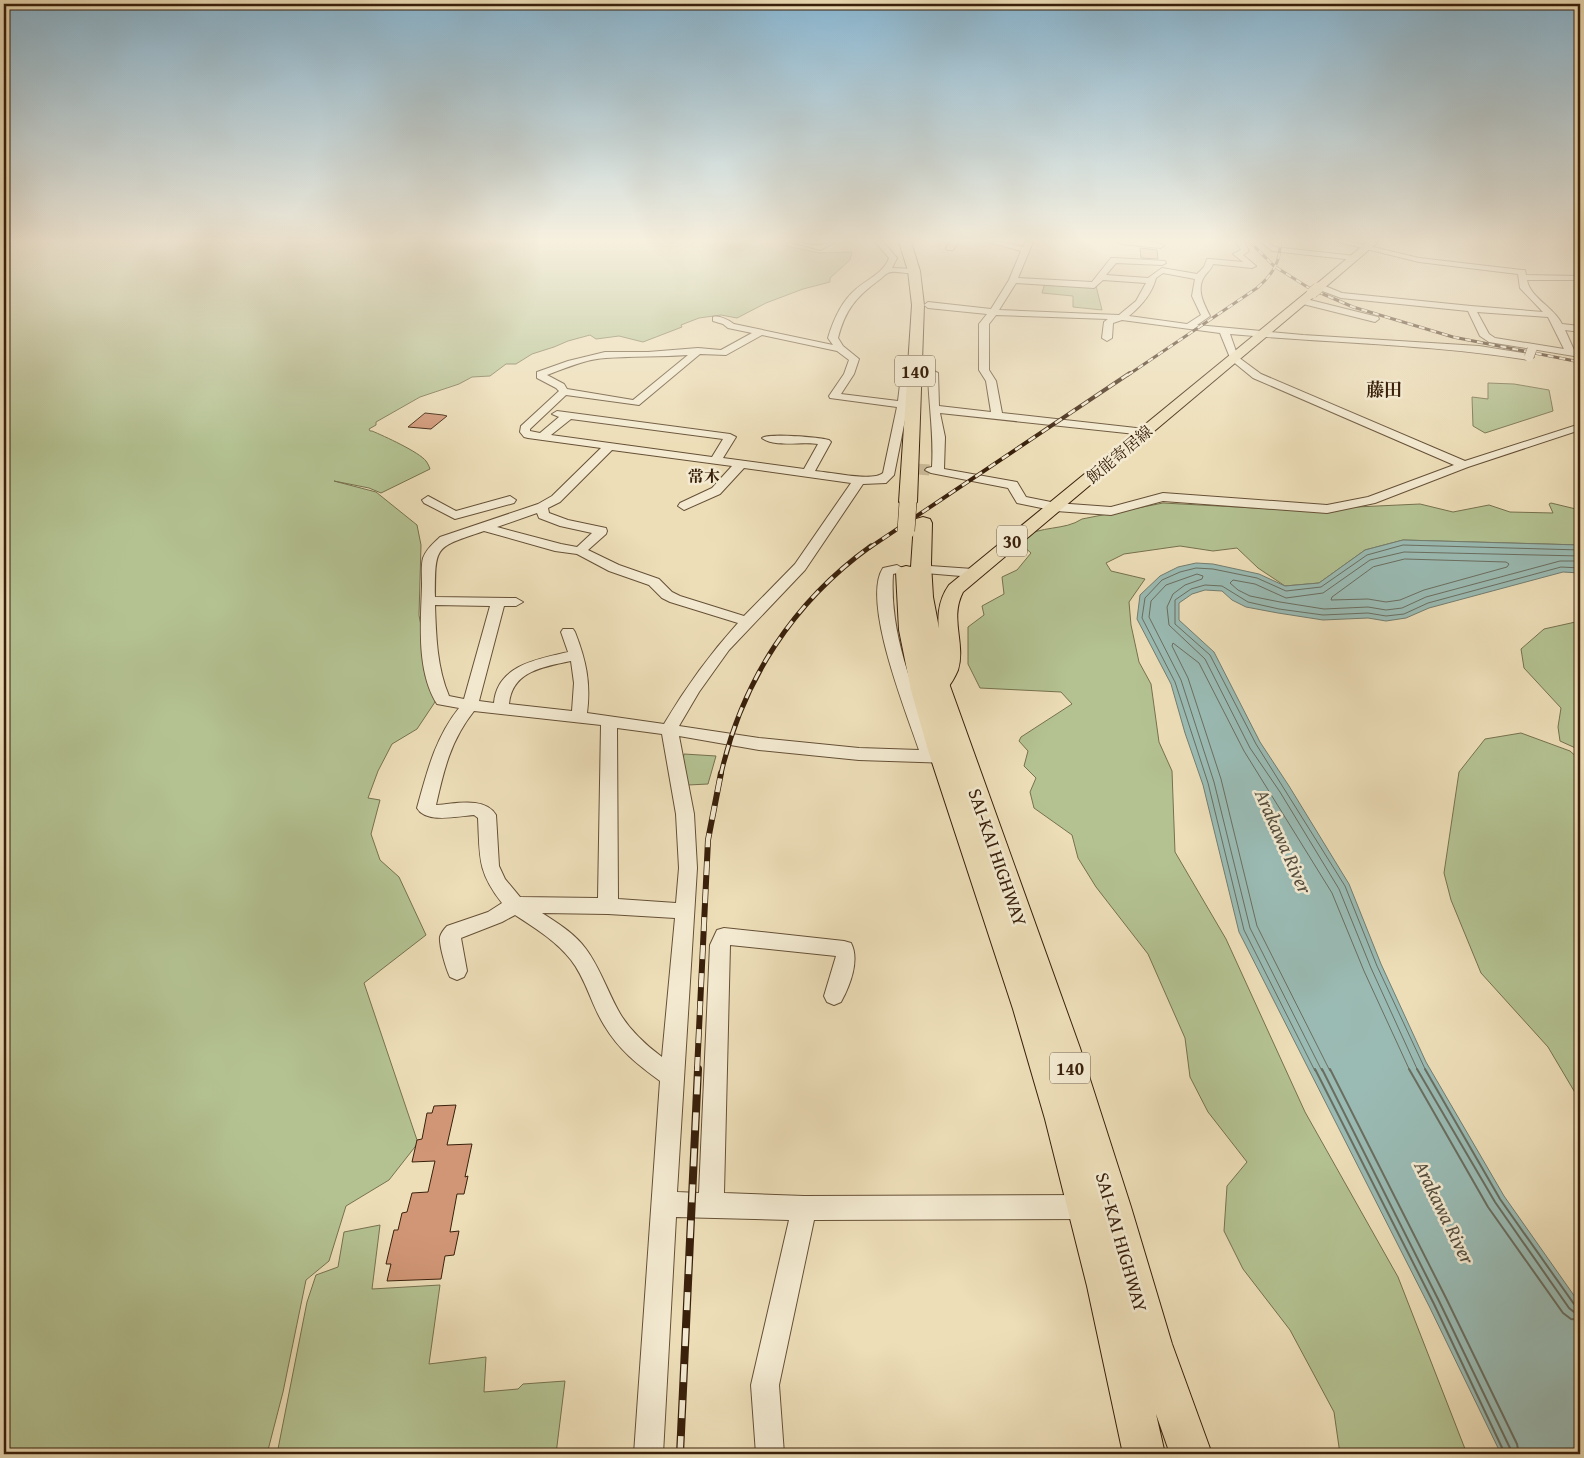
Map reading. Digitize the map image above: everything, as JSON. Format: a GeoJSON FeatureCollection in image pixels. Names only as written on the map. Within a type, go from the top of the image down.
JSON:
{"type":"FeatureCollection","features":[{"type":"Feature","properties":{"kind":"highway","name":"SAI-KAI HIGHWAY"},"geometry":{"type":"LineString","coordinates":[[918,310],[924,412],[919,495],[905,566],[913,650],[931,686],[945,756],[1053,1016],[1099,1207],[1137,1350],[1144,1454]]}},
{"type":"Feature","properties":{"kind":"highway","name":"SAI-KAI HIGHWAY"},"geometry":{"type":"LineString","coordinates":[[919,495],[921,371],[927,310]]}},
{"type":"Feature","properties":{"kind":"highway","name":"SAI-KAI HIGHWAY"},"geometry":{"type":"LineString","coordinates":[[1137,1350],[1191,1454]]}},
{"type":"Feature","properties":{"kind":"highway","name":"140"},"geometry":{"type":"LineString","coordinates":[[1137,1350],[1151,1454]]}},
{"type":"Feature","properties":{"kind":"highway","name":"140"},"geometry":{"type":"LineString","coordinates":[[1137,1350],[1177,1454]]}},
{"type":"Feature","properties":{"kind":"main road","name":"飯能寄居線"},"geometry":{"type":"LineString","coordinates":[[931,686],[947,677],[950,665],[947,611],[949,601],[955,589],[1291,310]]}},
{"type":"Feature","properties":{"kind":"street"},"geometry":{"type":"LineString","coordinates":[[845,310],[833,338],[839,348],[854,359],[854,362],[851,371],[834,396],[903,405]]}},
{"type":"Feature","properties":{"kind":"street"},"geometry":{"type":"LineString","coordinates":[[976,310],[1122,317],[1188,327],[1263,334],[1479,349],[1576,353]]}},
{"type":"Feature","properties":{"kind":"street"},"geometry":{"type":"LineString","coordinates":[[1106,338],[1109,322],[1122,317],[1130,310]]}},
{"type":"Feature","properties":{"kind":"street"},"geometry":{"type":"LineString","coordinates":[[1188,327],[1206,316],[1203,310]]}},
{"type":"Feature","properties":{"kind":"street"},"geometry":{"type":"LineString","coordinates":[[1339,310],[1375,319]]}},
{"type":"Feature","properties":{"kind":"street"},"geometry":{"type":"LineString","coordinates":[[1472,310],[1485,336],[1492,340],[1531,351]]}},
{"type":"Feature","properties":{"kind":"street"},"geometry":{"type":"LineString","coordinates":[[1485,310],[1552,315]]}},
{"type":"Feature","properties":{"kind":"street"},"geometry":{"type":"LineString","coordinates":[[1547,310],[1576,353]]}},
{"type":"Feature","properties":{"kind":"street"},"geometry":{"type":"LineString","coordinates":[[994,312],[984,324],[983,363],[984,370],[991,381],[997,416]]}},
{"type":"Feature","properties":{"kind":"street"},"geometry":{"type":"LineString","coordinates":[[716,319],[726,322],[731,326],[830,348],[839,348]]}},
{"type":"Feature","properties":{"kind":"street"},"geometry":{"type":"LineString","coordinates":[[1559,326],[1580,329]]}},
{"type":"Feature","properties":{"kind":"street"},"geometry":{"type":"LineString","coordinates":[[1224,330],[1234,358],[1257,376],[1464,465]]}},
{"type":"Feature","properties":{"kind":"street"},"geometry":{"type":"LineString","coordinates":[[564,392],[564,389],[541,376],[541,374],[572,363],[605,355],[648,355],[698,351],[723,353],[761,332]]}},
{"type":"Feature","properties":{"kind":"street"},"geometry":{"type":"LineString","coordinates":[[698,351],[635,404],[564,392],[540,412],[525,428],[525,432],[528,435],[609,447],[859,480],[882,480],[896,467],[906,376],[908,372],[921,371],[933,373],[934,378],[934,408],[939,437],[935,470],[1013,485],[1021,500],[1056,506],[1111,511],[1163,497],[1327,509],[1371,500],[1464,465],[1580,427]]}},
{"type":"Feature","properties":{"kind":"street"},"geometry":{"type":"LineString","coordinates":[[934,408],[1145,432]]}},
{"type":"Feature","properties":{"kind":"street"},"geometry":{"type":"LineString","coordinates":[[540,412],[730,436],[716,461]]}},
{"type":"Feature","properties":{"kind":"street"},"geometry":{"type":"LineString","coordinates":[[542,437],[568,415]]}},
{"type":"Feature","properties":{"kind":"street"},"geometry":{"type":"LineString","coordinates":[[1564,433],[1580,438]]}},
{"type":"Feature","properties":{"kind":"street"},"geometry":{"type":"LineString","coordinates":[[768,438],[792,441],[809,438],[825,442],[808,473]]}},
{"type":"Feature","properties":{"kind":"street"},"geometry":{"type":"LineString","coordinates":[[609,447],[556,499],[537,508],[445,540],[432,550],[429,560],[428,631],[438,690],[443,700],[470,705],[669,729],[801,749],[859,754],[945,756],[896,660],[885,613],[886,574],[888,571],[897,569]]}},
{"type":"Feature","properties":{"kind":"street"},"geometry":{"type":"LineString","coordinates":[[684,506],[716,491],[740,464]]}},
{"type":"Feature","properties":{"kind":"street"},"geometry":{"type":"LineString","coordinates":[[648,1454],[672,1076],[688,868],[685,814],[669,729],[692,690],[724,647],[800,567],[859,480]]}},
{"type":"Feature","properties":{"kind":"street"},"geometry":{"type":"LineString","coordinates":[[428,500],[456,515],[507,495],[537,508],[543,515],[601,531],[580,550]]}},
{"type":"Feature","properties":{"kind":"street"},"geometry":{"type":"LineString","coordinates":[[539,542],[564,522]]}},
{"type":"Feature","properties":{"kind":"street"},"geometry":{"type":"LineString","coordinates":[[484,527],[560,548],[580,550],[614,568],[654,582],[667,595],[675,599],[747,621]]}},
{"type":"Feature","properties":{"kind":"street"},"geometry":{"type":"LineString","coordinates":[[930,570],[973,573]]}},
{"type":"Feature","properties":{"kind":"street"},"geometry":{"type":"LineString","coordinates":[[429,601],[516,602]]}},
{"type":"Feature","properties":{"kind":"street"},"geometry":{"type":"LineString","coordinates":[[498,602],[470,705],[455,724],[439,756],[426,808],[432,811],[477,809],[487,815],[490,866],[497,883],[515,905],[561,935],[579,955],[591,974],[611,1018],[632,1045],[638,1052],[672,1076]]}},
{"type":"Feature","properties":{"kind":"street"},"geometry":{"type":"LineString","coordinates":[[568,632],[577,654],[583,684],[579,717]]}},
{"type":"Feature","properties":{"kind":"street"},"geometry":{"type":"LineString","coordinates":[[501,708],[500,695],[503,687],[527,666],[577,654]]}},
{"type":"Feature","properties":{"kind":"street"},"geometry":{"type":"LineString","coordinates":[[608,906],[609,721]]}},
{"type":"Feature","properties":{"kind":"street"},"geometry":{"type":"LineString","coordinates":[[457,971],[450,936],[454,932],[495,917],[515,905],[608,906],[686,911]]}},
{"type":"Feature","properties":{"kind":"street"},"geometry":{"type":"LineString","coordinates":[[711,1206],[720,945],[724,936],[844,949],[846,957],[834,996]]}},
{"type":"Feature","properties":{"kind":"street"},"geometry":{"type":"LineString","coordinates":[[665,1204],[804,1208],[1099,1207]]}},
{"type":"Feature","properties":{"kind":"street"},"geometry":{"type":"LineString","coordinates":[[770,1454],[765,1385],[804,1208]]}},
{"type":"Feature","properties":{"kind":"green space"},"geometry":{"type":"Polygon","coordinates":[[[4,310],[752,310],[737,318],[721,315],[699,318],[681,325],[682,327],[643,342],[619,336],[596,339],[590,335],[532,354],[516,364],[506,364],[490,376],[472,377],[459,384],[420,397],[376,422],[376,425],[369,429],[416,453],[426,461],[430,469],[381,493],[369,488],[334,481],[376,492],[417,525],[421,545],[419,615],[435,702],[417,729],[392,744],[378,771],[368,798],[380,800],[371,834],[380,860],[399,877],[426,935],[364,983],[418,1143],[389,1180],[346,1206],[329,1261],[306,1280],[283,1392],[267,1454],[4,1454],[4,310]]]}},
{"type":"Feature","properties":{"kind":"green space"},"geometry":{"type":"Polygon","coordinates":[[[1488,383],[1514,384],[1549,390],[1553,411],[1485,433],[1473,426],[1472,397],[1488,399],[1488,383]]]}},
{"type":"Feature","properties":{"kind":"green space"},"geometry":{"type":"Polygon","coordinates":[[[1163,503],[1292,510],[1420,504],[1453,512],[1489,505],[1510,512],[1553,513],[1549,504],[1551,503],[1580,510],[1580,545],[1403,540],[1365,550],[1319,583],[1285,586],[1258,568],[1237,548],[1213,551],[1180,546],[1124,554],[1106,563],[1111,571],[1145,579],[1129,602],[1131,625],[1139,662],[1151,684],[1159,742],[1172,771],[1175,852],[1226,939],[1305,1112],[1398,1277],[1467,1454],[1340,1454],[1334,1412],[1290,1330],[1243,1269],[1224,1231],[1227,1186],[1247,1162],[1208,1112],[1190,1077],[1185,1038],[1148,954],[1096,887],[1078,858],[1072,835],[1034,808],[1030,792],[1036,778],[1024,766],[1028,751],[1019,741],[1021,737],[1072,704],[1061,692],[980,688],[968,664],[968,627],[984,615],[982,606],[1004,594],[1002,577],[1017,570],[1031,553],[1022,545],[1022,538],[1037,531],[1068,525],[1082,519],[1163,503]]]}},
{"type":"Feature","properties":{"kind":"green space"},"geometry":{"type":"Polygon","coordinates":[[[1580,621],[1580,750],[1560,741],[1558,727],[1561,708],[1524,668],[1521,649],[1544,629],[1580,621]]]}},
{"type":"Feature","properties":{"kind":"green space"},"geometry":{"type":"Polygon","coordinates":[[[1521,733],[1570,751],[1580,760],[1580,1101],[1548,1047],[1481,973],[1451,900],[1444,873],[1459,772],[1485,739],[1521,733]]]}},
{"type":"Feature","properties":{"kind":"green space"},"geometry":{"type":"Polygon","coordinates":[[[684,754],[716,756],[708,784],[688,785],[683,760],[684,754]]]}},
{"type":"Feature","properties":{"kind":"green space"},"geometry":{"type":"Polygon","coordinates":[[[380,1225],[372,1289],[440,1285],[429,1364],[486,1357],[484,1392],[518,1389],[523,1384],[565,1381],[556,1454],[277,1454],[307,1302],[316,1275],[338,1267],[344,1232],[380,1225]]]}},
{"type":"Feature","properties":{"kind":"water","name":"Arakawa River"},"geometry":{"type":"Polygon","coordinates":[[[1403,540],[1580,545],[1580,573],[1563,572],[1429,608],[1406,618],[1386,621],[1368,618],[1323,620],[1278,613],[1246,607],[1232,600],[1222,591],[1205,590],[1192,594],[1179,603],[1179,620],[1214,652],[1260,742],[1349,884],[1381,964],[1426,1062],[1504,1196],[1580,1304],[1580,1454],[1501,1454],[1429,1306],[1239,932],[1203,785],[1171,684],[1137,619],[1140,595],[1160,576],[1178,567],[1196,563],[1213,564],[1259,574],[1285,586],[1319,583],[1365,550],[1403,540]]]}},
{"type":"Feature","properties":{"kind":"building"},"geometry":{"type":"Polygon","coordinates":[[[425,413],[447,416],[431,429],[408,427],[425,413]]]}},
{"type":"Feature","properties":{"kind":"building"},"geometry":{"type":"Polygon","coordinates":[[[456,1105],[447,1145],[472,1144],[465,1177],[468,1176],[464,1194],[457,1194],[450,1232],[459,1231],[454,1255],[445,1256],[441,1279],[387,1281],[391,1264],[386,1264],[394,1230],[398,1230],[402,1213],[407,1212],[412,1193],[428,1192],[435,1161],[412,1162],[417,1140],[422,1139],[427,1113],[432,1113],[434,1106],[456,1105]]]}},
{"type":"Feature","properties":{"kind":"tunnel"},"geometry":{"type":"LineString","coordinates":[[902,468],[931,470]]}},
{"type":"Feature","properties":{"kind":"railway"},"geometry":{"type":"LineString","coordinates":[[1128,375],[1224,310]]}},
{"type":"Feature","properties":{"kind":"railway"},"geometry":{"type":"LineString","coordinates":[[1363,310],[1453,337],[1580,362]]}},
{"type":"Feature","properties":{"kind":"railway"},"geometry":{"type":"LineString","coordinates":[[869,548],[1130,373]]}},
{"type":"Feature","properties":{"kind":"railway"},"geometry":{"type":"LineString","coordinates":[[721,774],[730,740],[742,707],[757,676],[775,646],[795,618],[818,592],[843,568],[871,546]]}},
{"type":"Feature","properties":{"kind":"railway"},"geometry":{"type":"LineString","coordinates":[[697,1071],[708,840],[721,773]]}},
{"type":"Feature","properties":{"kind":"railway"},"geometry":{"type":"LineString","coordinates":[[680,1454],[698,1069]]}},
{"type":"Feature","properties":{"kind":"district","name":"藤田"},"geometry":{"type":"Point","coordinates":[1384,389]}},
{"type":"Feature","properties":{"kind":"district","name":"常木"},"geometry":{"type":"Point","coordinates":[704,476]}}]}
